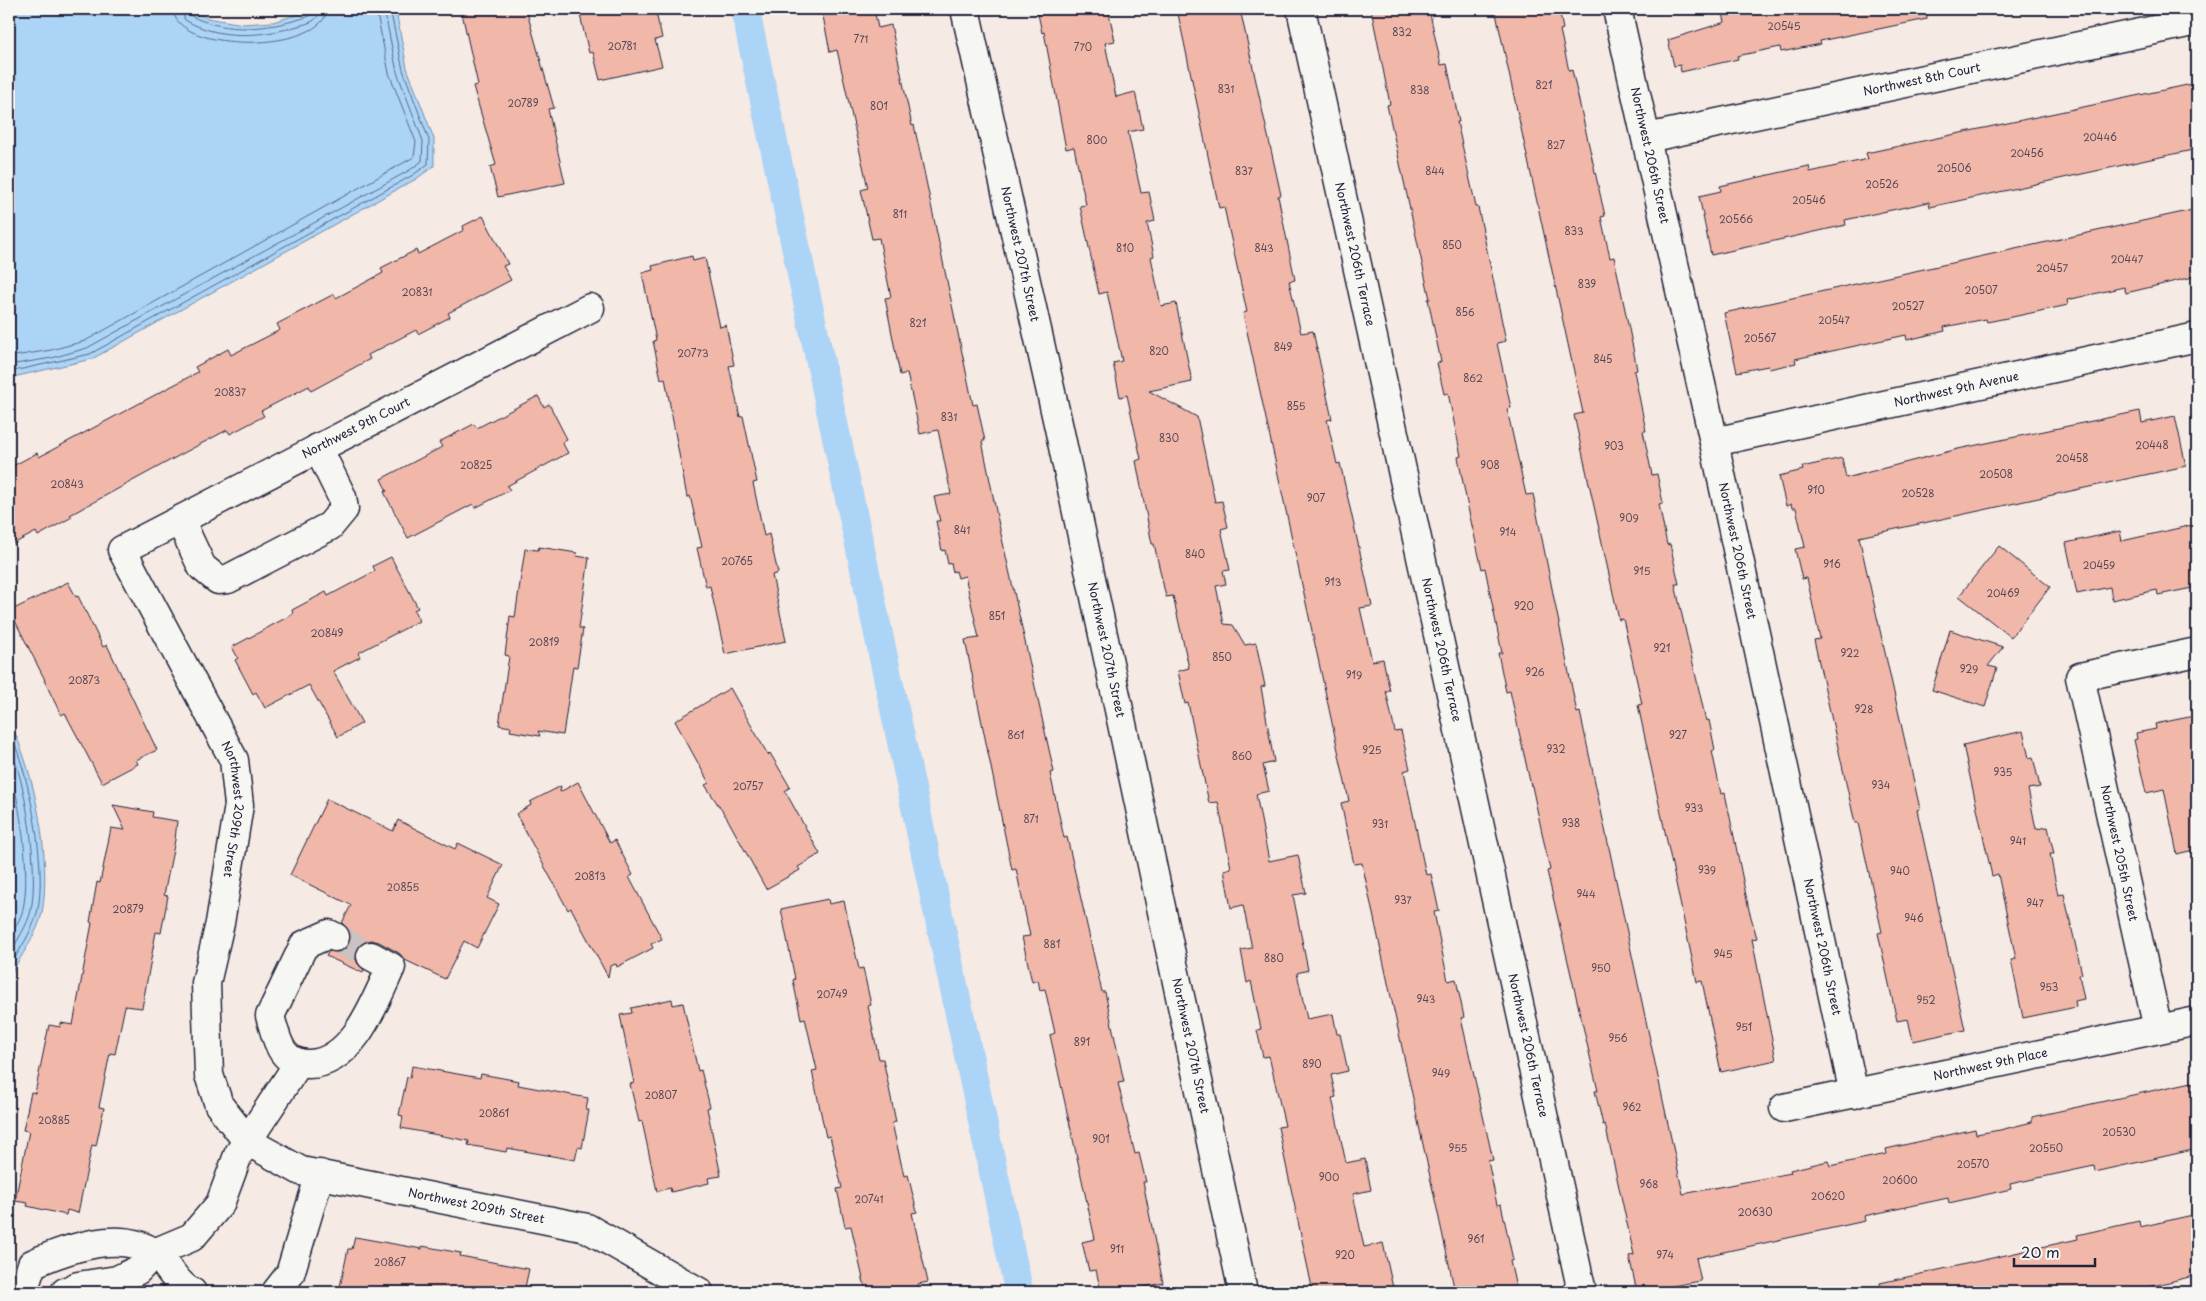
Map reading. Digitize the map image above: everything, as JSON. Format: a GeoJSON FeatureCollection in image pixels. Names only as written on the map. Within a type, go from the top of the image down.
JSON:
{"type":"FeatureCollection","features":[{"type":"Feature","properties":{"kind":"street","name":"Northwest 207th Street"},"geometry":{"type":"LineString","coordinates":[[965,9],[1063,447],[1243,1292]]}},
{"type":"Feature","properties":{"kind":"street","name":"Northwest 206th Terrace"},"geometry":{"type":"LineString","coordinates":[[1301,9],[1582,1292]]}},
{"type":"Feature","properties":{"kind":"street","name":"Northwest 206th Street"},"geometry":{"type":"LineString","coordinates":[[1617,9],[1714,442],[1854,1094]]}},
{"type":"Feature","properties":{"kind":"street","name":"Northwest 8th Court"},"geometry":{"type":"LineString","coordinates":[[1647,138],[2197,21]]}},
{"type":"Feature","properties":{"kind":"street","name":"Northwest 9th Court"},"geometry":{"type":"LineString","coordinates":[[122,550],[590,308]]}},
{"type":"Feature","properties":{"kind":"street","name":"Northwest 9th Avenue"},"geometry":{"type":"LineString","coordinates":[[1714,442],[2197,337]]}},
{"type":"Feature","properties":{"kind":"street"},"geometry":{"type":"LineString","coordinates":[[180,520],[202,567],[218,580],[228,579],[330,526],[344,509],[342,497],[318,448]]}},
{"type":"Feature","properties":{"kind":"street","name":"Northwest 209th Street"},"geometry":{"type":"LineString","coordinates":[[122,550],[234,760],[239,805],[220,923],[206,983],[209,1075],[219,1105],[247,1140],[301,1171],[587,1228],[699,1292]]}},
{"type":"Feature","properties":{"kind":"street","name":"Northwest 205th Street"},"geometry":{"type":"LineString","coordinates":[[2158,1029],[2080,677],[2197,652]]}},
{"type":"Feature","properties":{"kind":"street"},"geometry":{"type":"LineString","coordinates":[[335,937],[328,934],[304,945],[270,1016],[280,1049],[298,1064],[323,1063],[343,1051],[370,1014],[391,967],[371,956]]}},
{"type":"Feature","properties":{"kind":"street","name":"Northwest 9th Place"},"geometry":{"type":"LineString","coordinates":[[1784,1108],[2197,1021]]}},
{"type":"Feature","properties":{"kind":"street"},"geometry":{"type":"LineString","coordinates":[[65,1292],[78,1286],[124,1277],[138,1270],[154,1253],[192,1237],[220,1204],[238,1155],[298,1064]]}},
{"type":"Feature","properties":{"kind":"street"},"geometry":{"type":"LineString","coordinates":[[276,1292],[290,1274],[320,1174]]}},
{"type":"Feature","properties":{"kind":"street"},"geometry":{"type":"LineString","coordinates":[[23,1292],[32,1264],[67,1249],[118,1241],[154,1253],[192,1292]]}},
{"type":"Feature","properties":{"kind":"water"},"geometry":{"type":"Polygon","coordinates":[[[9,9],[187,9],[207,18],[243,24],[273,22],[315,9],[393,9],[396,11],[407,68],[434,139],[434,166],[416,179],[92,359],[9,378],[9,9]]]}},
{"type":"Feature","properties":{"kind":"water"},"geometry":{"type":"Polygon","coordinates":[[[9,720],[18,740],[33,788],[39,814],[45,867],[40,921],[9,977],[9,720]]]}},
{"type":"Feature","properties":{"kind":"building"},"geometry":{"type":"Polygon","coordinates":[[[461,9],[526,9],[554,108],[548,109],[565,183],[498,197],[490,167],[496,165],[473,86],[478,85],[461,9]]]}},
{"type":"Feature","properties":{"kind":"building"},"geometry":{"type":"Polygon","coordinates":[[[585,9],[655,9],[662,38],[655,40],[662,66],[600,80],[593,52],[589,53],[580,15],[586,14],[585,9]]]}},
{"type":"Feature","properties":{"kind":"building"},"geometry":{"type":"Polygon","coordinates":[[[833,9],[874,9],[878,28],[891,25],[973,405],[977,404],[985,441],[982,441],[997,516],[1054,772],[1050,773],[1064,838],[1067,837],[1102,992],[1105,992],[1124,1082],[1118,1083],[1135,1154],[1139,1153],[1146,1182],[1143,1182],[1163,1283],[1121,1292],[1101,1292],[1096,1270],[1089,1271],[1082,1242],[1095,1239],[1050,1035],[1055,1033],[1045,989],[1040,990],[1038,980],[1032,982],[1022,937],[1030,936],[1016,869],[1012,870],[965,640],[979,638],[965,576],[958,578],[956,571],[953,572],[951,563],[948,564],[945,550],[942,551],[936,521],[940,521],[934,497],[951,494],[938,430],[920,434],[907,373],[900,375],[885,298],[891,297],[879,238],[872,239],[861,190],[868,188],[837,50],[830,52],[822,11],[833,9]]]}},
{"type":"Feature","properties":{"kind":"building"},"geometry":{"type":"Polygon","coordinates":[[[1037,9],[1108,9],[1115,41],[1105,43],[1116,97],[1135,92],[1143,129],[1128,132],[1141,193],[1149,192],[1155,221],[1147,223],[1154,256],[1151,257],[1161,306],[1176,303],[1192,382],[1149,391],[1197,417],[1215,502],[1222,501],[1228,527],[1221,529],[1230,570],[1223,571],[1226,584],[1216,586],[1224,624],[1233,625],[1245,645],[1256,643],[1265,686],[1261,687],[1274,762],[1263,765],[1269,791],[1256,794],[1269,861],[1298,855],[1306,893],[1293,895],[1308,970],[1297,973],[1307,1019],[1333,1014],[1337,1034],[1340,1034],[1348,1071],[1331,1075],[1336,1097],[1332,1098],[1346,1163],[1365,1159],[1371,1190],[1353,1194],[1364,1247],[1383,1243],[1394,1292],[1313,1292],[1278,1127],[1285,1126],[1269,1056],[1263,1057],[1257,1030],[1261,1029],[1251,981],[1247,983],[1241,950],[1252,948],[1243,905],[1231,908],[1224,870],[1231,868],[1218,802],[1209,803],[1188,703],[1185,704],[1178,671],[1189,668],[1173,596],[1166,597],[1154,544],[1152,544],[1136,461],[1141,459],[1127,395],[1120,397],[1113,363],[1122,361],[1107,292],[1099,294],[1080,206],[1086,205],[1074,147],[1066,149],[1044,32],[1042,33],[1037,9]]]}},
{"type":"Feature","properties":{"kind":"building"},"geometry":{"type":"Polygon","coordinates":[[[1177,9],[1240,9],[1281,195],[1278,196],[1295,280],[1289,281],[1301,333],[1313,331],[1332,419],[1327,420],[1337,464],[1340,463],[1372,606],[1360,608],[1372,661],[1383,659],[1390,691],[1386,691],[1395,732],[1401,731],[1410,769],[1404,771],[1426,875],[1431,874],[1439,911],[1434,912],[1448,981],[1456,979],[1464,1017],[1461,1018],[1493,1160],[1488,1161],[1497,1205],[1501,1204],[1513,1260],[1510,1261],[1517,1292],[1455,1292],[1362,863],[1354,864],[1341,803],[1349,801],[1243,313],[1247,312],[1224,207],[1219,208],[1177,9]]]}},
{"type":"Feature","properties":{"kind":"building"},"geometry":{"type":"Polygon","coordinates":[[[1371,9],[1429,9],[1441,65],[1447,64],[1459,122],[1457,122],[1476,207],[1478,207],[1506,341],[1497,343],[1511,408],[1507,409],[1526,495],[1533,494],[1577,713],[1580,712],[1683,1194],[1791,1173],[1790,1170],[1828,1161],[1830,1166],[1887,1154],[1886,1149],[1975,1129],[1976,1134],[2000,1130],[2032,1122],[2032,1117],[2192,1082],[2194,1087],[2197,1087],[2197,1149],[2095,1172],[2094,1166],[2010,1184],[2011,1189],[1949,1203],[1948,1198],[1864,1216],[1865,1221],[1696,1258],[1701,1281],[1637,1292],[1629,1256],[1634,1255],[1605,1124],[1603,1125],[1595,1091],[1598,1091],[1547,871],[1550,870],[1532,786],[1510,691],[1506,692],[1498,653],[1502,653],[1485,568],[1482,569],[1468,508],[1458,457],[1461,456],[1448,393],[1444,394],[1437,363],[1441,362],[1428,299],[1430,299],[1387,105],[1390,104],[1371,9]]]}},
{"type":"Feature","properties":{"kind":"building"},"geometry":{"type":"Polygon","coordinates":[[[1495,9],[1559,9],[1563,29],[1560,30],[1569,71],[1572,70],[1605,216],[1601,217],[1610,258],[1614,257],[1633,348],[1637,370],[1634,371],[1646,431],[1643,431],[1652,475],[1657,474],[1663,503],[1659,504],[1667,545],[1670,544],[1679,584],[1675,584],[1706,721],[1709,720],[1715,750],[1712,751],[1721,794],[1725,793],[1749,910],[1757,938],[1752,939],[1776,1060],[1721,1072],[1702,981],[1697,982],[1638,705],[1642,704],[1623,619],[1619,620],[1574,415],[1583,413],[1495,9]]]}},
{"type":"Feature","properties":{"kind":"building"},"geometry":{"type":"Polygon","coordinates":[[[1722,9],[1926,9],[1927,19],[1820,41],[1821,44],[1781,52],[1780,47],[1737,56],[1738,59],[1681,72],[1680,65],[1674,66],[1668,40],[1725,22],[1722,9]]]}},
{"type":"Feature","properties":{"kind":"building"},"geometry":{"type":"Polygon","coordinates":[[[2192,84],[2194,92],[2197,92],[2197,149],[1930,207],[1929,202],[1845,220],[1846,225],[1711,255],[1699,196],[1721,191],[1720,186],[1809,166],[1810,172],[1868,159],[1866,153],[2192,84]]]}},
{"type":"Feature","properties":{"kind":"building"},"geometry":{"type":"Polygon","coordinates":[[[2197,209],[2197,276],[2126,293],[2124,287],[2067,300],[2068,305],[1987,322],[1986,319],[1944,327],[1945,331],[1907,340],[1906,335],[1795,359],[1796,363],[1769,369],[1768,366],[1737,372],[1724,313],[2197,209]]]}},
{"type":"Feature","properties":{"kind":"building"},"geometry":{"type":"Polygon","coordinates":[[[483,216],[508,264],[503,266],[511,280],[448,313],[450,317],[418,334],[416,330],[368,355],[370,359],[311,391],[309,386],[261,411],[264,416],[230,434],[227,430],[70,515],[72,517],[38,536],[36,532],[9,546],[9,468],[37,453],[39,457],[198,372],[195,367],[228,349],[231,355],[280,330],[277,324],[334,294],[336,298],[383,273],[381,268],[416,250],[418,254],[464,230],[463,226],[483,216]]]}},
{"type":"Feature","properties":{"kind":"building"},"geometry":{"type":"Polygon","coordinates":[[[692,256],[693,261],[705,258],[720,327],[726,325],[734,365],[729,366],[740,417],[743,416],[757,482],[753,483],[764,536],[769,534],[778,573],[772,575],[786,641],[725,654],[710,586],[706,587],[697,548],[702,547],[690,496],[687,497],[665,378],[661,379],[653,341],[656,340],[642,273],[653,270],[652,266],[692,256]]]}},
{"type":"Feature","properties":{"kind":"building"},"geometry":{"type":"Polygon","coordinates":[[[538,396],[544,407],[549,404],[567,439],[562,442],[568,453],[507,486],[510,490],[475,508],[473,504],[408,538],[384,492],[387,491],[381,479],[442,447],[439,442],[474,424],[477,428],[538,396]]]}},
{"type":"Feature","properties":{"kind":"building"},"geometry":{"type":"Polygon","coordinates":[[[2140,411],[2142,423],[2175,416],[2186,466],[1859,537],[1920,809],[1917,810],[1965,1030],[1913,1041],[1908,1019],[1897,1021],[1878,933],[1882,932],[1858,823],[1855,823],[1814,640],[1820,639],[1807,578],[1802,579],[1795,549],[1805,547],[1796,508],[1792,508],[1791,504],[1786,506],[1779,476],[1803,470],[1802,467],[1842,458],[1846,478],[1958,449],[2140,411]]]}},
{"type":"Feature","properties":{"kind":"building"},"geometry":{"type":"Polygon","coordinates":[[[2197,524],[2197,587],[2158,595],[2157,590],[2112,600],[2110,587],[2077,594],[2066,543],[2120,531],[2122,541],[2197,524]]]}},
{"type":"Feature","properties":{"kind":"building"},"geometry":{"type":"Polygon","coordinates":[[[1999,546],[2050,587],[2011,637],[1959,596],[1999,546]]]}},
{"type":"Feature","properties":{"kind":"building"},"geometry":{"type":"Polygon","coordinates":[[[539,547],[577,553],[576,556],[589,558],[579,628],[583,629],[577,667],[573,666],[563,735],[538,731],[540,736],[510,731],[511,727],[499,725],[509,656],[505,655],[510,616],[515,617],[525,549],[538,550],[539,547]]]}},
{"type":"Feature","properties":{"kind":"building"},"geometry":{"type":"Polygon","coordinates":[[[391,557],[418,608],[414,610],[419,621],[358,653],[360,657],[333,671],[362,723],[338,737],[309,685],[265,708],[256,692],[253,694],[235,660],[238,658],[232,647],[293,614],[292,610],[326,592],[328,596],[375,571],[373,566],[391,557]]]}},
{"type":"Feature","properties":{"kind":"building"},"geometry":{"type":"Polygon","coordinates":[[[68,582],[76,597],[78,596],[103,647],[107,645],[157,750],[136,760],[138,764],[102,783],[65,713],[61,715],[10,611],[68,582]]]}},
{"type":"Feature","properties":{"kind":"building"},"geometry":{"type":"Polygon","coordinates":[[[1950,630],[2003,647],[1988,666],[1997,668],[1985,707],[1932,690],[1950,630]]]}},
{"type":"Feature","properties":{"kind":"building"},"geometry":{"type":"Polygon","coordinates":[[[730,688],[768,755],[770,753],[790,787],[785,791],[820,854],[798,867],[800,870],[766,889],[727,818],[705,785],[709,783],[675,721],[730,688]]]}},
{"type":"Feature","properties":{"kind":"building"},"geometry":{"type":"Polygon","coordinates":[[[2194,716],[2197,732],[2197,849],[2177,854],[2164,789],[2146,793],[2134,740],[2137,739],[2136,733],[2156,729],[2155,724],[2194,716]]]}},
{"type":"Feature","properties":{"kind":"building"},"geometry":{"type":"Polygon","coordinates":[[[2023,731],[2029,758],[2033,757],[2040,787],[2028,789],[2036,829],[2048,827],[2054,854],[2050,854],[2058,895],[2064,894],[2082,974],[2079,975],[2084,999],[2075,1001],[2076,1007],[2023,1018],[2011,960],[2016,959],[1998,874],[1992,876],[1963,745],[2023,731]]]}},
{"type":"Feature","properties":{"kind":"building"},"geometry":{"type":"Polygon","coordinates":[[[578,782],[610,843],[615,840],[633,875],[629,877],[662,939],[651,944],[653,948],[617,967],[616,964],[610,966],[608,977],[571,908],[568,910],[516,814],[531,805],[530,802],[561,786],[560,792],[578,782]]]}},
{"type":"Feature","properties":{"kind":"building"},"geometry":{"type":"Polygon","coordinates":[[[327,799],[393,831],[398,820],[455,849],[458,843],[503,865],[487,898],[499,904],[477,948],[464,941],[445,979],[405,960],[399,953],[379,942],[371,940],[363,943],[357,949],[355,957],[358,964],[364,970],[363,973],[326,956],[329,951],[343,950],[349,944],[351,937],[348,929],[342,923],[351,905],[290,875],[327,799]]]}},
{"type":"Feature","properties":{"kind":"building"},"geometry":{"type":"Polygon","coordinates":[[[113,805],[153,812],[152,817],[177,821],[175,840],[164,895],[168,896],[161,933],[156,932],[142,1008],[125,1006],[115,1054],[110,1053],[99,1107],[104,1108],[96,1146],[92,1145],[78,1213],[67,1210],[66,1215],[27,1206],[28,1203],[15,1201],[29,1131],[23,1130],[31,1092],[35,1093],[49,1025],[60,1027],[61,1023],[73,1025],[92,923],[90,922],[97,882],[100,883],[111,828],[125,830],[113,805]]]}},
{"type":"Feature","properties":{"kind":"building"},"geometry":{"type":"Polygon","coordinates":[[[828,899],[829,904],[844,901],[859,969],[863,968],[871,1005],[868,1006],[879,1059],[883,1059],[896,1122],[892,1123],[904,1176],[908,1175],[917,1212],[912,1213],[928,1282],[918,1284],[918,1287],[894,1292],[866,1292],[851,1226],[845,1227],[837,1189],[842,1188],[830,1136],[826,1137],[812,1071],[817,1070],[805,1018],[801,1019],[781,909],[828,899]]]}},
{"type":"Feature","properties":{"kind":"building"},"geometry":{"type":"Polygon","coordinates":[[[672,999],[673,1005],[683,1003],[698,1071],[701,1070],[710,1107],[707,1108],[721,1176],[708,1178],[709,1183],[671,1192],[670,1188],[657,1191],[642,1121],[639,1122],[630,1084],[634,1083],[620,1015],[632,1013],[631,1008],[672,999]]]}},
{"type":"Feature","properties":{"kind":"building"},"geometry":{"type":"Polygon","coordinates":[[[412,1066],[480,1078],[481,1074],[519,1081],[518,1085],[588,1098],[586,1110],[589,1110],[582,1148],[578,1147],[575,1160],[507,1148],[506,1152],[468,1145],[469,1141],[401,1128],[403,1116],[399,1115],[407,1077],[410,1078],[412,1066]]]}},
{"type":"Feature","properties":{"kind":"building"},"geometry":{"type":"Polygon","coordinates":[[[2197,1214],[2197,1275],[2153,1286],[2124,1292],[1881,1292],[1880,1283],[2078,1239],[2077,1235],[2139,1221],[2140,1227],[2197,1214]]]}},
{"type":"Feature","properties":{"kind":"building"},"geometry":{"type":"Polygon","coordinates":[[[355,1237],[422,1249],[422,1246],[461,1253],[460,1256],[529,1269],[524,1292],[344,1292],[345,1288],[340,1287],[348,1249],[352,1249],[355,1237]]]}},
{"type":"Feature","properties":{"kind":"waterway"},"geometry":{"type":"LineString","coordinates":[[745,9],[1019,1292]]}},
{"type":"Feature","properties":{"kind":"tunnel"},"geometry":{"type":"LineString","coordinates":[[335,937],[371,956]]}}]}
